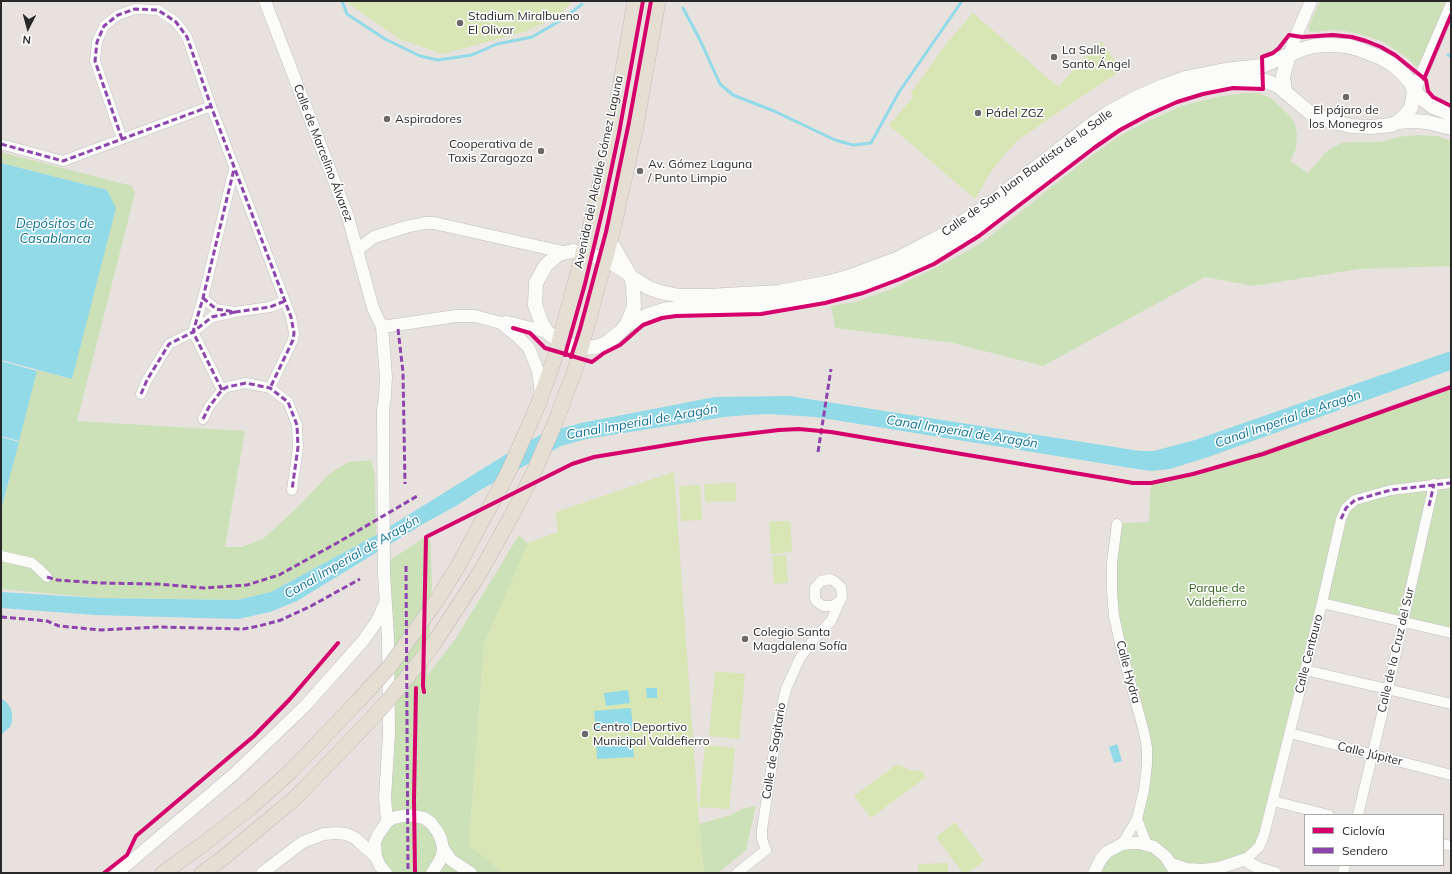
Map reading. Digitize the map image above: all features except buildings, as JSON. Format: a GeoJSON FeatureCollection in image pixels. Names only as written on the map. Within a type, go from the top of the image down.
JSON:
{"type":"FeatureCollection","features":[{"type":"Feature","properties":{"kind":"main road","name":"Avenida del Alcalde Gómez Laguna"},"geometry":{"type":"LineString","coordinates":[[163,873],[251,807],[291,771],[390,666],[437,600],[484,519],[508,473],[540,400],[560,342],[584,254],[614,122],[635,1]]}},
{"type":"Feature","properties":{"kind":"main road","name":"Avenida del Alcalde Gómez Laguna"},"geometry":{"type":"LineString","coordinates":[[202,873],[223,858],[294,799],[392,696],[432,646],[481,572],[514,511],[562,406],[582,348],[610,241],[636,126],[658,1]]}},
{"type":"Feature","properties":{"kind":"main road","name":"Calle de San Juan Bautista de la Salle"},"geometry":{"type":"LineString","coordinates":[[630,276],[649,288],[680,296],[780,292],[848,277],[899,258],[945,234],[992,202],[1092,124],[1108,113],[1136,98],[1185,78],[1225,70],[1262,66],[1302,49],[1327,45],[1338,45],[1358,49],[1379,57],[1393,65],[1407,78],[1414,92],[1433,106],[1451,114]]}},
{"type":"Feature","properties":{"kind":"main road"},"geometry":{"type":"LineString","coordinates":[[1285,92],[1283,76],[1290,54]]}},
{"type":"Feature","properties":{"kind":"main road","name":"Calle de San Juan Bautista de la Salle"},"geometry":{"type":"LineString","coordinates":[[627,324],[648,315],[667,310],[680,308],[749,307],[788,302],[838,292],[866,284],[916,263],[956,241],[1002,210],[1090,140],[1120,120],[1155,102],[1199,87],[1240,80],[1266,81],[1275,84],[1309,112],[1334,123],[1371,127],[1412,121],[1427,122],[1451,128]]}},
{"type":"Feature","properties":{"kind":"main road"},"geometry":{"type":"LineString","coordinates":[[1398,122],[1411,108],[1414,92]]}},
{"type":"Feature","properties":{"kind":"main road","name":"Avenida del Alcalde Gómez Laguna"},"geometry":{"type":"LineString","coordinates":[[610,241],[630,276],[634,292],[634,307],[627,324],[613,339],[605,344],[595,347],[582,348],[560,342],[547,332],[542,324],[536,311],[534,297],[536,283],[546,265],[555,257],[564,252],[573,251],[605,260],[630,276]]}},
{"type":"Feature","properties":{"kind":"street","name":"Calle de Marcelino Álvarez"},"geometry":{"type":"LineString","coordinates":[[265,1],[358,250],[373,308],[380,398],[383,410]]}},
{"type":"Feature","properties":{"kind":"street"},"geometry":{"type":"LineString","coordinates":[[1290,54],[1292,45],[1311,1]]}},
{"type":"Feature","properties":{"kind":"street"},"geometry":{"type":"LineString","coordinates":[[1414,92],[1451,6]]}},
{"type":"Feature","properties":{"kind":"street"},"geometry":{"type":"LineString","coordinates":[[122,139],[95,60],[97,42],[104,26],[118,15],[135,9],[158,10],[176,22],[187,37],[234,169],[291,317],[294,333],[293,340],[270,388]]}},
{"type":"Feature","properties":{"kind":"street"},"geometry":{"type":"LineString","coordinates":[[1,144],[63,161],[211,106]]}},
{"type":"Feature","properties":{"kind":"street"},"geometry":{"type":"LineString","coordinates":[[222,390],[193,332],[203,298],[234,169]]}},
{"type":"Feature","properties":{"kind":"street"},"geometry":{"type":"LineString","coordinates":[[358,250],[374,237],[406,227],[425,223],[434,223],[564,252]]}},
{"type":"Feature","properties":{"kind":"street"},"geometry":{"type":"LineString","coordinates":[[352,231],[374,237]]}},
{"type":"Feature","properties":{"kind":"street"},"geometry":{"type":"LineString","coordinates":[[203,298],[216,309],[235,312]]}},
{"type":"Feature","properties":{"kind":"street"},"geometry":{"type":"LineString","coordinates":[[141,394],[147,380],[170,344],[193,332],[212,317],[270,307],[285,301]]}},
{"type":"Feature","properties":{"kind":"street","name":"Calle de Marcelino Álvarez"},"geometry":{"type":"LineString","coordinates":[[373,308],[382,327],[386,378],[383,410],[384,574],[388,638],[389,734],[385,798],[387,822]]}},
{"type":"Feature","properties":{"kind":"street"},"geometry":{"type":"LineString","coordinates":[[382,327],[456,316],[474,316],[501,323],[507,322],[547,332]]}},
{"type":"Feature","properties":{"kind":"street"},"geometry":{"type":"LineString","coordinates":[[501,323],[517,336],[528,348],[538,371],[540,400]]}},
{"type":"Feature","properties":{"kind":"street"},"geometry":{"type":"LineString","coordinates":[[203,419],[209,407],[222,390],[246,383],[270,388],[288,402],[297,425],[298,447],[292,490]]}},
{"type":"Feature","properties":{"kind":"street","name":"Calle Centauro"},"geometry":{"type":"LineString","coordinates":[[1246,860],[1253,854],[1262,842],[1322,603],[1341,519],[1346,508],[1350,503],[1362,497],[1391,490],[1451,483]]}},
{"type":"Feature","properties":{"kind":"street","name":"Calle de la Cruz del Sur"},"geometry":{"type":"LineString","coordinates":[[1358,814],[1434,484]]}},
{"type":"Feature","properties":{"kind":"street","name":"Calle Hydra"},"geometry":{"type":"LineString","coordinates":[[1117,524],[1112,563],[1114,616],[1147,748],[1147,765],[1144,790],[1137,819],[1122,844]]}},
{"type":"Feature","properties":{"kind":"street"},"geometry":{"type":"LineString","coordinates":[[1,556],[32,563],[47,577]]}},
{"type":"Feature","properties":{"kind":"street"},"geometry":{"type":"LineString","coordinates":[[819,604],[828,607],[840,601],[842,592],[841,587],[834,581],[826,579],[821,581],[815,588],[815,598],[825,619],[826,627]]}},
{"type":"Feature","properties":{"kind":"street","name":"Calle de Sagitario"},"geometry":{"type":"LineString","coordinates":[[737,873],[766,850],[762,839],[762,830],[782,703],[791,674],[800,658],[814,639],[831,621],[840,601]]}},
{"type":"Feature","properties":{"kind":"street"},"geometry":{"type":"LineString","coordinates":[[117,873],[266,745],[363,641],[377,621],[385,602]]}},
{"type":"Feature","properties":{"kind":"street"},"geometry":{"type":"LineString","coordinates":[[1322,603],[1451,633]]}},
{"type":"Feature","properties":{"kind":"street"},"geometry":{"type":"LineString","coordinates":[[1305,670],[1451,704]]}},
{"type":"Feature","properties":{"kind":"street","name":"Calle Júpiter"},"geometry":{"type":"LineString","coordinates":[[1290,733],[1451,775]]}},
{"type":"Feature","properties":{"kind":"street"},"geometry":{"type":"LineString","coordinates":[[385,798],[400,816]]}},
{"type":"Feature","properties":{"kind":"street"},"geometry":{"type":"LineString","coordinates":[[1273,801],[1325,814]]}},
{"type":"Feature","properties":{"kind":"street"},"geometry":{"type":"LineString","coordinates":[[386,873],[380,866],[376,857],[375,842],[378,835],[387,822],[400,816],[414,815],[424,818],[438,830],[443,848],[451,860],[469,872]]}},
{"type":"Feature","properties":{"kind":"street"},"geometry":{"type":"LineString","coordinates":[[1137,819],[1147,845]]}},
{"type":"Feature","properties":{"kind":"street"},"geometry":{"type":"LineString","coordinates":[[262,873],[303,842],[324,834],[346,834],[355,838],[376,857]]}},
{"type":"Feature","properties":{"kind":"street"},"geometry":{"type":"LineString","coordinates":[[1094,873],[1099,862],[1107,852],[1122,844],[1130,843],[1147,845],[1161,852],[1173,868],[1200,871],[1219,868],[1246,860],[1261,869],[1275,873]]}},
{"type":"Feature","properties":{"kind":"street"},"geometry":{"type":"LineString","coordinates":[[434,871],[440,862],[443,848]]}},
{"type":"Feature","properties":{"kind":"street"},"geometry":{"type":"LineString","coordinates":[[434,871],[444,868],[469,872]]}},
{"type":"Feature","properties":{"kind":"green space","name":"Stadium Miralbueno El Olivar"},"geometry":{"type":"Polygon","coordinates":[[[348,1],[573,1],[559,15],[527,31],[443,54],[399,39],[348,3],[348,1]]]}},
{"type":"Feature","properties":{"kind":"green space"},"geometry":{"type":"Polygon","coordinates":[[[1320,1],[1446,1],[1419,66],[1416,67],[1409,59],[1382,41],[1351,32],[1336,30],[1310,32],[1308,28],[1320,1]]]}},
{"type":"Feature","properties":{"kind":"green space","name":"Pádel ZGZ"},"geometry":{"type":"Polygon","coordinates":[[[973,13],[1058,87],[1101,41],[1122,70],[1018,140],[990,173],[975,199],[889,125],[914,96],[910,94],[947,43],[973,13]]]}},
{"type":"Feature","properties":{"kind":"green space"},"geometry":{"type":"Polygon","coordinates":[[[1243,93],[1259,93],[1272,99],[1290,116],[1295,124],[1297,134],[1296,149],[1290,161],[1308,173],[1326,152],[1341,143],[1380,142],[1398,137],[1417,135],[1437,136],[1451,141],[1451,266],[1360,269],[1253,286],[1205,277],[1043,366],[953,343],[835,328],[831,306],[855,302],[892,289],[959,256],[984,241],[1083,162],[1118,137],[1144,123],[1182,106],[1217,97],[1243,93]]]}},
{"type":"Feature","properties":{"kind":"green space"},"geometry":{"type":"Polygon","coordinates":[[[1,152],[132,186],[135,193],[77,421],[245,431],[225,547],[242,547],[264,538],[300,505],[328,475],[348,462],[371,460],[375,476],[376,535],[271,592],[237,600],[99,598],[1,589],[1,510],[37,370],[72,379],[106,190],[1,163],[1,152]]]}},
{"type":"Feature","properties":{"kind":"green space","name":"Parque de Valdefierro"},"geometry":{"type":"Polygon","coordinates":[[[1451,387],[1451,633],[1318,598],[1257,843],[1243,857],[1194,867],[1176,862],[1163,848],[1147,837],[1142,827],[1151,767],[1119,616],[1116,583],[1117,552],[1121,523],[1149,522],[1151,483],[1193,474],[1451,387]]]}},
{"type":"Feature","properties":{"kind":"green space","name":"Centro Deportivo Municipal Valdefierro"},"geometry":{"type":"Polygon","coordinates":[[[674,472],[699,824],[704,873],[502,872],[469,845],[484,644],[528,543],[558,532],[556,512],[674,472]]]}},
{"type":"Feature","properties":{"kind":"green space"},"geometry":{"type":"Polygon","coordinates":[[[736,483],[736,501],[705,502],[704,484],[736,483]]]}},
{"type":"Feature","properties":{"kind":"green space"},"geometry":{"type":"Polygon","coordinates":[[[700,485],[702,520],[681,521],[679,486],[700,485]]]}},
{"type":"Feature","properties":{"kind":"green space"},"geometry":{"type":"Polygon","coordinates":[[[790,521],[792,552],[771,554],[769,522],[790,521]]]}},
{"type":"Feature","properties":{"kind":"green space"},"geometry":{"type":"Polygon","coordinates":[[[430,534],[432,584],[427,676],[456,638],[519,535],[528,544],[484,644],[469,845],[504,873],[377,873],[376,857],[387,822],[384,564],[430,534]]]}},
{"type":"Feature","properties":{"kind":"green space"},"geometry":{"type":"Polygon","coordinates":[[[786,555],[788,583],[774,584],[772,556],[786,555]]]}},
{"type":"Feature","properties":{"kind":"green space"},"geometry":{"type":"Polygon","coordinates":[[[715,671],[745,674],[739,739],[709,736],[715,671]]]}},
{"type":"Feature","properties":{"kind":"green space"},"geometry":{"type":"Polygon","coordinates":[[[705,745],[735,748],[729,809],[699,807],[705,745]]]}},
{"type":"Feature","properties":{"kind":"green space"},"geometry":{"type":"Polygon","coordinates":[[[897,764],[910,770],[922,771],[926,777],[871,818],[854,796],[897,764]]]}},
{"type":"Feature","properties":{"kind":"green space"},"geometry":{"type":"Polygon","coordinates":[[[756,806],[746,850],[718,873],[704,873],[699,824],[731,815],[742,809],[756,806]]]}},
{"type":"Feature","properties":{"kind":"green space"},"geometry":{"type":"Polygon","coordinates":[[[955,822],[984,861],[967,873],[963,873],[936,837],[955,822]]]}},
{"type":"Feature","properties":{"kind":"green space"},"geometry":{"type":"Polygon","coordinates":[[[1133,847],[1151,851],[1158,856],[1169,873],[1099,873],[1102,865],[1115,852],[1133,847]]]}},
{"type":"Feature","properties":{"kind":"green space"},"geometry":{"type":"Polygon","coordinates":[[[948,863],[948,873],[918,873],[918,864],[948,863]]]}},
{"type":"Feature","properties":{"kind":"water","name":"Depósitos de Casablanca"},"geometry":{"type":"Polygon","coordinates":[[[1,163],[107,190],[116,208],[72,379],[1,360],[1,163]]]}},
{"type":"Feature","properties":{"kind":"water","name":"Canal Imperial de Aragón"},"geometry":{"type":"Polygon","coordinates":[[[1451,351],[1451,370],[1208,457],[1170,469],[1151,471],[1137,469],[816,417],[768,414],[724,417],[586,439],[561,446],[482,489],[297,601],[270,612],[238,619],[95,615],[1,608],[1,592],[99,598],[237,600],[271,592],[376,535],[513,450],[542,434],[581,423],[715,397],[789,396],[1140,451],[1154,451],[1195,440],[1451,351]]]}},
{"type":"Feature","properties":{"kind":"water"},"geometry":{"type":"Polygon","coordinates":[[[1,361],[37,371],[19,441],[1,436],[1,361]]]}},
{"type":"Feature","properties":{"kind":"water"},"geometry":{"type":"Polygon","coordinates":[[[1,437],[19,442],[1,510],[1,437]]]}},
{"type":"Feature","properties":{"kind":"water"},"geometry":{"type":"Polygon","coordinates":[[[646,688],[657,688],[657,698],[647,698],[646,688]]]}},
{"type":"Feature","properties":{"kind":"water"},"geometry":{"type":"Polygon","coordinates":[[[628,690],[630,703],[606,706],[604,693],[628,690]]]}},
{"type":"Feature","properties":{"kind":"water"},"geometry":{"type":"Polygon","coordinates":[[[1,698],[10,707],[12,721],[10,727],[1,735],[1,698]]]}},
{"type":"Feature","properties":{"kind":"water"},"geometry":{"type":"Polygon","coordinates":[[[631,708],[633,729],[596,731],[594,711],[631,708]]]}},
{"type":"Feature","properties":{"kind":"water"},"geometry":{"type":"Polygon","coordinates":[[[632,737],[634,757],[597,759],[596,740],[632,737]]]}},
{"type":"Feature","properties":{"kind":"water"},"geometry":{"type":"Polygon","coordinates":[[[1117,744],[1122,761],[1114,763],[1109,747],[1117,744]]]}},
{"type":"Feature","properties":{"kind":"waterway"},"geometry":{"type":"LineString","coordinates":[[342,1],[347,14],[385,39],[420,56],[438,60],[472,55],[497,44],[532,37],[563,19],[582,4]]}},
{"type":"Feature","properties":{"kind":"waterway"},"geometry":{"type":"LineString","coordinates":[[683,8],[700,40],[720,84],[733,95],[774,111],[835,140],[853,145],[871,143],[899,92],[962,1]]}},
{"type":"Feature","properties":{"kind":"marked path"},"geometry":{"type":"LineString","coordinates":[[122,139],[95,61],[97,42],[104,26],[118,15],[135,9],[158,10],[176,22],[187,37],[211,106],[291,317],[294,333],[293,340],[270,388]]}},
{"type":"Feature","properties":{"kind":"marked path"},"geometry":{"type":"LineString","coordinates":[[1,144],[63,161],[211,106]]}},
{"type":"Feature","properties":{"kind":"marked path"},"geometry":{"type":"LineString","coordinates":[[222,390],[193,332],[203,298],[234,169]]}},
{"type":"Feature","properties":{"kind":"marked path"},"geometry":{"type":"LineString","coordinates":[[203,298],[216,309],[235,312],[270,307],[285,301]]}},
{"type":"Feature","properties":{"kind":"marked path"},"geometry":{"type":"LineString","coordinates":[[141,394],[147,380],[169,344],[193,332],[212,317],[235,312]]}},
{"type":"Feature","properties":{"kind":"marked path"},"geometry":{"type":"LineString","coordinates":[[398,329],[403,372],[405,484]]}},
{"type":"Feature","properties":{"kind":"marked path"},"geometry":{"type":"LineString","coordinates":[[818,452],[831,369]]}},
{"type":"Feature","properties":{"kind":"marked path"},"geometry":{"type":"LineString","coordinates":[[203,419],[209,407],[222,390],[227,387],[246,383],[270,388],[288,402],[297,425],[298,447],[292,490]]}},
{"type":"Feature","properties":{"kind":"marked path"},"geometry":{"type":"LineString","coordinates":[[1341,519],[1346,508],[1355,500],[1391,490],[1451,483]]}},
{"type":"Feature","properties":{"kind":"marked path"},"geometry":{"type":"LineString","coordinates":[[1429,506],[1434,484]]}},
{"type":"Feature","properties":{"kind":"marked path"},"geometry":{"type":"LineString","coordinates":[[47,577],[57,580],[100,583],[158,584],[204,588],[247,585],[279,575],[419,495]]}},
{"type":"Feature","properties":{"kind":"marked path"},"geometry":{"type":"LineString","coordinates":[[406,566],[408,873]]}},
{"type":"Feature","properties":{"kind":"marked path"},"geometry":{"type":"LineString","coordinates":[[1,617],[47,621],[59,626],[101,630],[158,627],[243,629],[281,620],[311,606],[360,579]]}},
{"type":"Feature","properties":{"kind":"cycle path"},"geometry":{"type":"LineString","coordinates":[[565,355],[585,284],[604,204],[619,133],[643,1]]}},
{"type":"Feature","properties":{"kind":"cycle path"},"geometry":{"type":"LineString","coordinates":[[571,357],[606,232],[629,122],[651,1]]}},
{"type":"Feature","properties":{"kind":"cycle path"},"geometry":{"type":"LineString","coordinates":[[1424,79],[1451,15]]}},
{"type":"Feature","properties":{"kind":"cycle path"},"geometry":{"type":"LineString","coordinates":[[513,328],[530,333],[545,348],[592,362],[604,353],[620,345],[643,325],[662,318],[676,316],[761,314],[825,303],[863,293],[934,264],[979,236],[1094,148],[1120,130],[1148,115],[1177,102],[1203,94],[1233,88],[1263,89],[1262,57],[1273,53],[1289,35],[1302,37],[1333,35],[1352,37],[1381,47],[1395,55],[1426,80],[1428,91],[1433,97],[1451,106]]}},
{"type":"Feature","properties":{"kind":"cycle path"},"geometry":{"type":"LineString","coordinates":[[424,692],[426,537],[572,464],[594,457],[704,439],[799,429],[831,432],[1133,483],[1151,483],[1193,474],[1263,454],[1451,387]]}},
{"type":"Feature","properties":{"kind":"cycle path"},"geometry":{"type":"LineString","coordinates":[[104,873],[127,855],[136,836],[254,736],[290,699],[338,643]]}},
{"type":"Feature","properties":{"kind":"cycle path"},"geometry":{"type":"LineString","coordinates":[[415,873],[414,800],[416,688]]}},
{"type":"Feature","properties":{"kind":"place","name":"Stadium Miralbueno El Olivar"},"geometry":{"type":"Point","coordinates":[460,23]}},
{"type":"Feature","properties":{"kind":"place","name":"La Salle Santo Ángel"},"geometry":{"type":"Point","coordinates":[1054,57]}},
{"type":"Feature","properties":{"kind":"place","name":"El pájaro de los Monegros"},"geometry":{"type":"Point","coordinates":[1346,97]}},
{"type":"Feature","properties":{"kind":"place","name":"Pádel ZGZ"},"geometry":{"type":"Point","coordinates":[978,113]}},
{"type":"Feature","properties":{"kind":"place","name":"Aspiradores"},"geometry":{"type":"Point","coordinates":[387,119]}},
{"type":"Feature","properties":{"kind":"place","name":"Cooperativa de Taxis Zaragoza"},"geometry":{"type":"Point","coordinates":[541,151]}},
{"type":"Feature","properties":{"kind":"place","name":"Av. Gómez Laguna / Punto Limpio"},"geometry":{"type":"Point","coordinates":[640,171]}},
{"type":"Feature","properties":{"kind":"place","name":"Colegio Santa Magdalena Sofía"},"geometry":{"type":"Point","coordinates":[745,639]}},
{"type":"Feature","properties":{"kind":"place","name":"Centro Deportivo Municipal Valdefierro"},"geometry":{"type":"Point","coordinates":[585,734]}}]}
